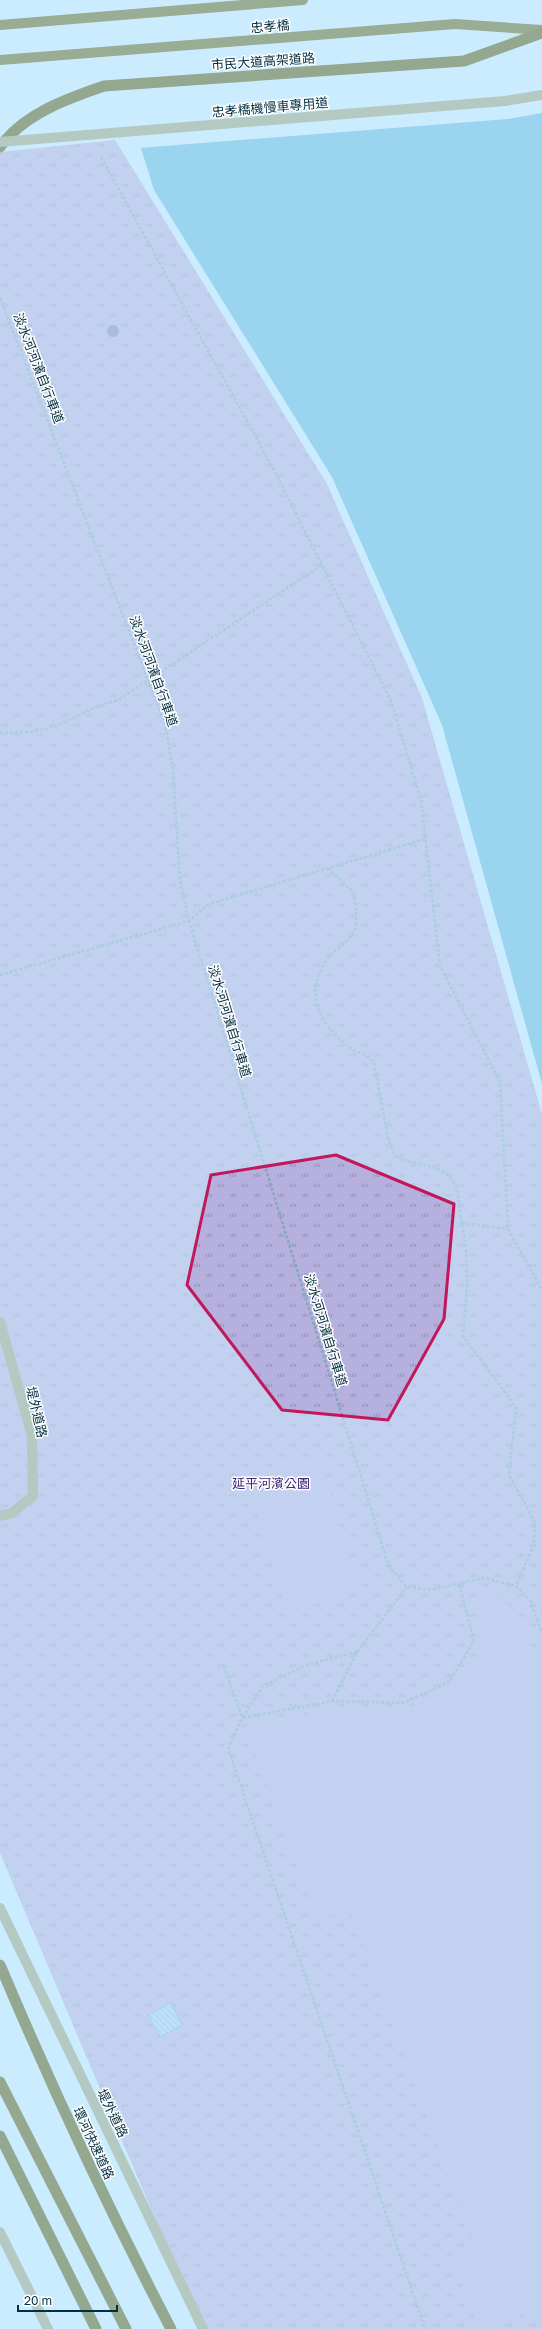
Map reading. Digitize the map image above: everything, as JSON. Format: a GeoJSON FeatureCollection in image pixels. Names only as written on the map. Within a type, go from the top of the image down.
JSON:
{"type":"FeatureCollection","features":[{"type":"Feature","properties":{"kind":"highway","name":"市民大道高架道路"},"geometry":{"type":"LineString","coordinates":[[0,147],[33,116],[67,99],[104,86],[464,61],[542,33]]}},
{"type":"Feature","properties":{"kind":"highway","name":"環河快速道路"},"geometry":{"type":"LineString","coordinates":[[0,1965],[34,2046],[116,2222],[171,2329]]}},
{"type":"Feature","properties":{"kind":"highway"},"geometry":{"type":"LineString","coordinates":[[0,2082],[126,2329]]}},
{"type":"Feature","properties":{"kind":"highway"},"geometry":{"type":"LineString","coordinates":[[0,2136],[96,2329]]}},
{"type":"Feature","properties":{"kind":"main road","name":"忠孝橋"},"geometry":{"type":"LineString","coordinates":[[0,25],[303,0]]}},
{"type":"Feature","properties":{"kind":"main road","name":"忠孝橋"},"geometry":{"type":"LineString","coordinates":[[0,60],[455,24],[542,30]]}},
{"type":"Feature","properties":{"kind":"street","name":"忠孝橋機慢車專用道"},"geometry":{"type":"LineString","coordinates":[[0,142],[497,102],[542,95]]}},
{"type":"Feature","properties":{"kind":"street","name":"堤外道路"},"geometry":{"type":"LineString","coordinates":[[0,1322],[32,1436],[33,1496],[12,1512],[0,1516]]}},
{"type":"Feature","properties":{"kind":"street","name":"堤外道路"},"geometry":{"type":"LineString","coordinates":[[0,1908],[203,2329]]}},
{"type":"Feature","properties":{"kind":"street"},"geometry":{"type":"LineString","coordinates":[[0,2232],[48,2329]]}},
{"type":"Feature","properties":{"kind":"path"},"geometry":{"type":"LineString","coordinates":[[98,152],[274,470],[391,701],[421,800],[440,966],[500,1082],[508,1229],[542,1290]]}},
{"type":"Feature","properties":{"kind":"path","name":"淡水河河濱自行車道"},"geometry":{"type":"LineString","coordinates":[[0,298],[165,724],[173,771],[180,881],[189,921],[389,1567],[406,1587]]}},
{"type":"Feature","properties":{"kind":"path"},"geometry":{"type":"LineString","coordinates":[[0,733],[33,732],[55,726],[102,704],[118,700],[322,565]]}},
{"type":"Feature","properties":{"kind":"path"},"geometry":{"type":"LineString","coordinates":[[0,975],[189,921],[209,904],[425,839]]}},
{"type":"Feature","properties":{"kind":"path"},"geometry":{"type":"LineString","coordinates":[[328,868],[353,892],[355,925],[349,939],[331,954],[321,969],[317,982],[318,1008],[334,1034],[349,1047],[370,1058],[374,1063],[388,1138],[395,1156],[431,1165],[450,1178],[457,1189],[466,1251],[467,1285],[463,1336],[516,1407],[509,1475],[535,1522],[534,1544],[516,1586]]}},
{"type":"Feature","properties":{"kind":"path"},"geometry":{"type":"LineString","coordinates":[[462,1222],[508,1229]]}},
{"type":"Feature","properties":{"kind":"path"},"geometry":{"type":"LineString","coordinates":[[332,1701],[358,1652],[406,1587],[431,1590],[483,1578],[516,1586],[530,1600],[542,1634]]}},
{"type":"Feature","properties":{"kind":"path"},"geometry":{"type":"LineString","coordinates":[[242,1718],[332,1701],[403,1703],[448,1682],[474,1641],[459,1584]]}},
{"type":"Feature","properties":{"kind":"path"},"geometry":{"type":"LineString","coordinates":[[358,1652],[308,1664],[263,1686],[242,1718],[228,1748],[425,2329]]}},
{"type":"Feature","properties":{"kind":"path"},"geometry":{"type":"LineString","coordinates":[[224,1666],[242,1718]]}},
{"type":"Feature","properties":{"kind":"highlighted area"},"geometry":{"type":"Polygon","coordinates":[[[336,1155],[454,1204],[444,1319],[388,1420],[282,1410],[187,1285],[211,1175],[336,1155]]]}},
{"type":"Feature","properties":{"kind":"green space","name":"延平河濱公園"},"geometry":{"type":"Polygon","coordinates":[[[115,140],[327,484],[422,698],[542,1114],[542,2329],[202,2329],[0,1853],[0,152],[115,140]]]}},
{"type":"Feature","properties":{"kind":"green space"},"geometry":{"type":"Polygon","coordinates":[[[319,1456],[360,1590],[287,1613],[246,1478],[319,1456]]]}},
{"type":"Feature","properties":{"kind":"green space"},"geometry":{"type":"Polygon","coordinates":[[[477,1593],[501,1595],[522,1621],[542,1677],[542,2307],[481,2329],[479,2329],[451,2256],[475,2247],[350,1909],[318,1920],[245,1726],[328,1711],[404,1710],[449,1692],[481,1654],[477,1593]]]}},
{"type":"Feature","properties":{"kind":"water"},"geometry":{"type":"Polygon","coordinates":[[[95,0],[542,0],[542,1084],[442,725],[332,477],[154,190],[95,0]]]}},
{"type":"Feature","properties":{"kind":"pier"},"geometry":{"type":"Polygon","coordinates":[[[93,0],[542,0],[542,113],[508,119],[139,148],[93,0]]]}},
{"type":"Feature","properties":{"kind":"building"},"geometry":{"type":"Polygon","coordinates":[[[171,2003],[182,2025],[160,2037],[148,2015],[171,2003]]]}}]}
